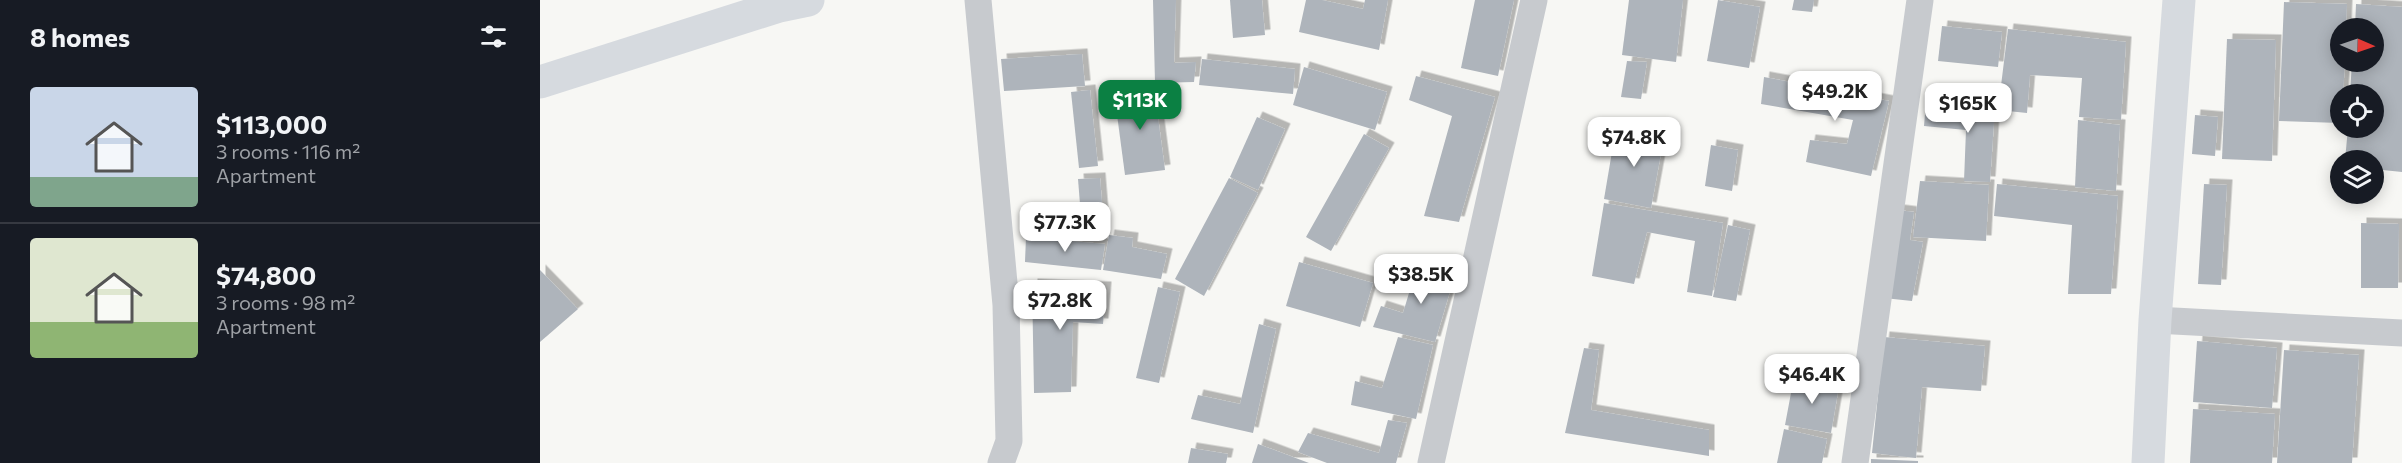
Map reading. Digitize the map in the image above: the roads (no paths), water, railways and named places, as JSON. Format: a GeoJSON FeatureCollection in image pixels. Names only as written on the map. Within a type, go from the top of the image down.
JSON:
{"type":"FeatureCollection","features":[{"type":"Feature","properties":{"kind":"street"},"geometry":{"type":"LineString","coordinates":[[978,0],[1006,305],[1009,441],[1001,463]]}},
{"type":"Feature","properties":{"kind":"street"},"geometry":{"type":"LineString","coordinates":[[1431,463],[1534,0]]}},
{"type":"Feature","properties":{"kind":"street"},"geometry":{"type":"LineString","coordinates":[[1855,463],[1920,0]]}},
{"type":"Feature","properties":{"kind":"street"},"geometry":{"type":"LineString","coordinates":[[2148,463],[2155,320],[2179,0]]}},
{"type":"Feature","properties":{"kind":"street"},"geometry":{"type":"LineString","coordinates":[[540,82],[789,2]]}},
{"type":"Feature","properties":{"kind":"street"},"geometry":{"type":"LineString","coordinates":[[2155,320],[2402,333]]}}]}
